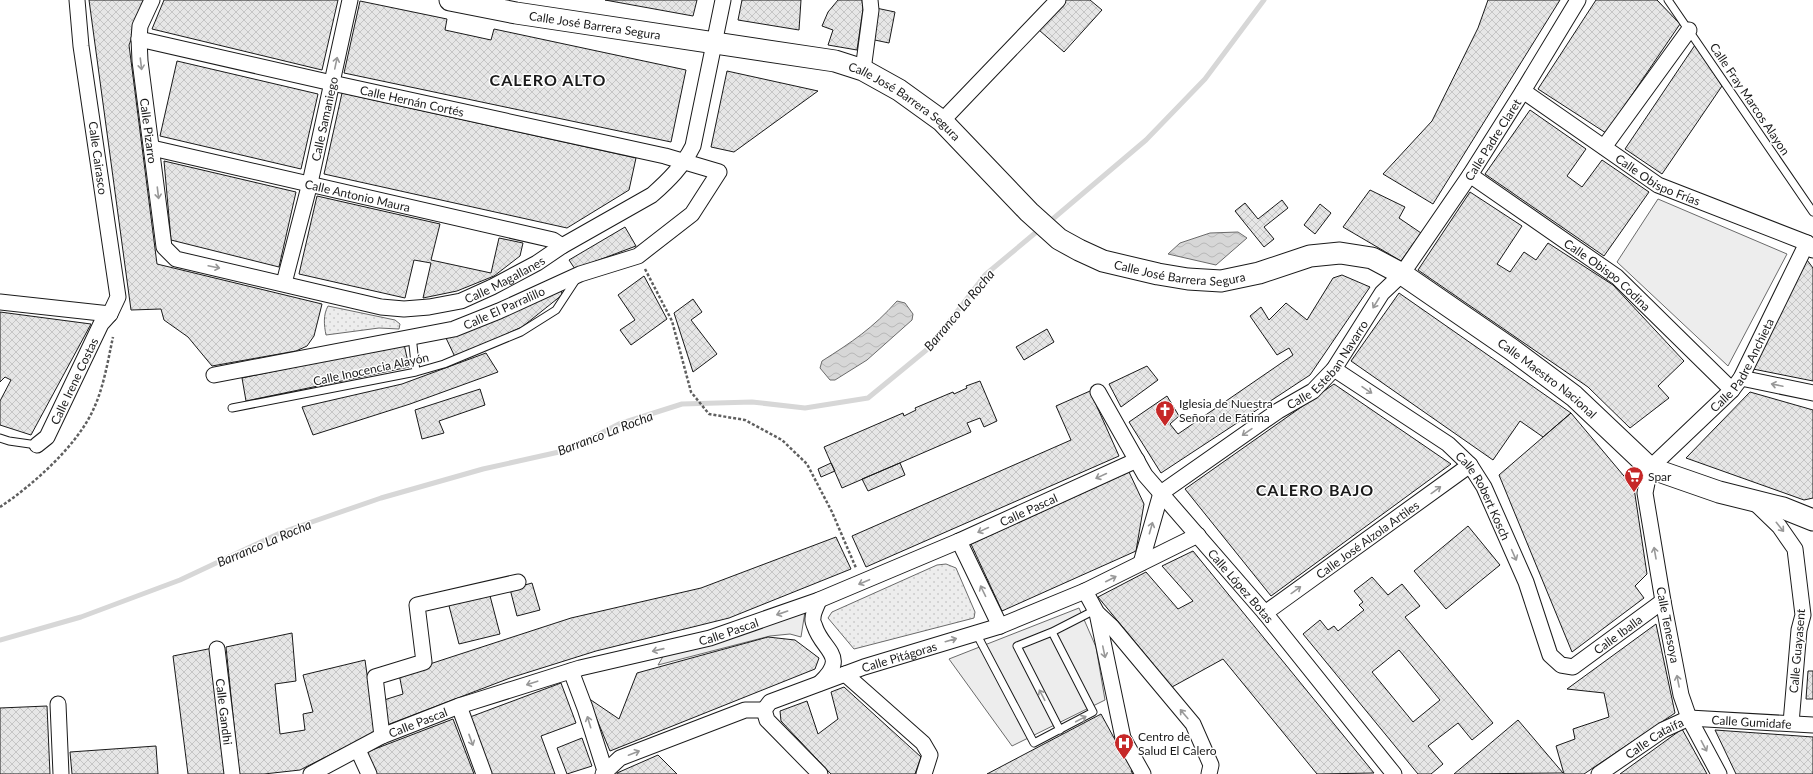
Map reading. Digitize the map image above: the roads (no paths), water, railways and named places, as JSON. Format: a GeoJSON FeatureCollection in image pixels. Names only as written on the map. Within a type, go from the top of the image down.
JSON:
{"type":"FeatureCollection","features":[{"type":"Feature","properties":{"kind":"street","name":"Calle Cairasco"},"geometry":{"type":"LineString","coordinates":[[77,0],[81,46],[118,297],[110,314]]}},
{"type":"Feature","properties":{"kind":"street","name":"Calle Pizarro"},"geometry":{"type":"LineString","coordinates":[[152,0],[140,26],[140,61],[164,247],[176,259]]}},
{"type":"Feature","properties":{"kind":"street","name":"Calle Samaniego"},"geometry":{"type":"LineString","coordinates":[[284,283],[310,183],[350,0]]}},
{"type":"Feature","properties":{"kind":"street","name":"Calle José Barrera Segura"},"geometry":{"type":"LineString","coordinates":[[450,0],[516,14],[835,61],[863,70],[899,90],[942,121],[1029,212],[1059,239],[1103,261],[1158,274],[1188,279],[1221,281],[1259,274],[1310,256]]}},
{"type":"Feature","properties":{"kind":"street","name":"Calle Magallanes"},"geometry":{"type":"LineString","coordinates":[[176,259],[284,283],[381,307],[404,309],[429,307],[461,301],[492,287],[652,195],[670,179],[685,161],[693,146],[715,43],[722,0]]}},
{"type":"Feature","properties":{"kind":"street"},"geometry":{"type":"LineString","coordinates":[[863,70],[871,10],[870,0]]}},
{"type":"Feature","properties":{"kind":"street"},"geometry":{"type":"LineString","coordinates":[[942,121],[1058,0]]}},
{"type":"Feature","properties":{"kind":"street","name":"Calle Padre Claret"},"geometry":{"type":"LineString","coordinates":[[1402,274],[1470,175],[1578,0]]}},
{"type":"Feature","properties":{"kind":"street"},"geometry":{"type":"LineString","coordinates":[[1604,147],[1689,30]]}},
{"type":"Feature","properties":{"kind":"street","name":"Calle Hernán Cortés"},"geometry":{"type":"LineString","coordinates":[[139,39],[685,161]]}},
{"type":"Feature","properties":{"kind":"street","name":"Calle Obispo Frías"},"geometry":{"type":"LineString","coordinates":[[1523,91],[1658,185],[1810,246]]}},
{"type":"Feature","properties":{"kind":"street","name":"Calle Antonio Maura"},"geometry":{"type":"LineString","coordinates":[[152,148],[310,183],[553,240],[562,246]]}},
{"type":"Feature","properties":{"kind":"street","name":"Calle El Parralillo"},"geometry":{"type":"LineString","coordinates":[[214,375],[454,329],[499,311],[580,274],[638,256],[692,214],[719,172],[685,161]]}},
{"type":"Feature","properties":{"kind":"street","name":"Calle Obispo Codina"},"geometry":{"type":"LineString","coordinates":[[1470,175],[1617,277],[1736,384]]}},
{"type":"Feature","properties":{"kind":"street","name":"Calle Padre Anchieta"},"geometry":{"type":"LineString","coordinates":[[1650,468],[1736,384],[1810,246]]}},
{"type":"Feature","properties":{"kind":"street","name":"Calle Maestro Nacional"},"geometry":{"type":"LineString","coordinates":[[1310,256],[1340,253],[1372,258],[1402,274],[1511,349],[1574,396],[1650,468],[1719,492],[1783,508],[1813,520]]}},
{"type":"Feature","properties":{"kind":"street","name":"Calle Esteban Navarro"},"geometry":{"type":"LineString","coordinates":[[1161,493],[1278,411],[1313,391],[1334,368],[1382,294],[1402,274]]}},
{"type":"Feature","properties":{"kind":"street"},"geometry":{"type":"LineString","coordinates":[[0,302],[110,314]]}},
{"type":"Feature","properties":{"kind":"street","name":"Calle Irene Costas"},"geometry":{"type":"LineString","coordinates":[[37,445],[47,437],[101,324],[110,314]]}},
{"type":"Feature","properties":{"kind":"street","name":"Calle Robert Kosch"},"geometry":{"type":"LineString","coordinates":[[1334,368],[1448,444],[1470,465],[1484,487],[1526,582],[1550,655],[1561,665],[1573,667]]}},
{"type":"Feature","properties":{"kind":"street"},"geometry":{"type":"LineString","coordinates":[[1736,384],[1813,393]]}},
{"type":"Feature","properties":{"kind":"street","name":"Calle López Botas"},"geometry":{"type":"LineString","coordinates":[[1098,392],[1145,475],[1265,614],[1394,774]]}},
{"type":"Feature","properties":{"kind":"street","name":"Calle Pascal"},"geometry":{"type":"LineString","coordinates":[[311,774],[382,736],[459,706],[571,671],[710,638],[819,600],[959,541],[1137,460]]}},
{"type":"Feature","properties":{"kind":"street","name":"Calle José Alzola Artiles"},"geometry":{"type":"LineString","coordinates":[[1265,614],[1470,465]]}},
{"type":"Feature","properties":{"kind":"street","name":"Calle Tenesoya"},"geometry":{"type":"LineString","coordinates":[[1650,468],[1644,494],[1681,695],[1690,718],[1719,774]]}},
{"type":"Feature","properties":{"kind":"street"},"geometry":{"type":"LineString","coordinates":[[1141,563],[1161,493]]}},
{"type":"Feature","properties":{"kind":"street","name":"Calle Guayasent"},"geometry":{"type":"LineString","coordinates":[[1752,500],[1779,526],[1795,549],[1808,610],[1799,630],[1791,723]]}},
{"type":"Feature","properties":{"kind":"street","name":"Calle Maestro Nacional"},"geometry":{"type":"LineString","coordinates":[[1783,508],[1813,507]]}},
{"type":"Feature","properties":{"kind":"street","name":"Calle Pitágoras"},"geometry":{"type":"LineString","coordinates":[[764,710],[770,702],[864,667],[1000,626],[1085,591],[1198,535]]}},
{"type":"Feature","properties":{"kind":"street"},"geometry":{"type":"LineString","coordinates":[[959,541],[1000,626]]}},
{"type":"Feature","properties":{"kind":"street"},"geometry":{"type":"LineString","coordinates":[[382,736],[375,677],[424,662],[417,605],[518,582]]}},
{"type":"Feature","properties":{"kind":"street"},"geometry":{"type":"LineString","coordinates":[[1085,591],[1096,612],[1123,738],[1143,774]]}},
{"type":"Feature","properties":{"kind":"street"},"geometry":{"type":"LineString","coordinates":[[819,600],[812,619],[817,632],[830,649],[845,661],[864,667]]}},
{"type":"Feature","properties":{"kind":"street","name":"Calle Iballa"},"geometry":{"type":"LineString","coordinates":[[1573,667],[1663,601]]}},
{"type":"Feature","properties":{"kind":"street"},"geometry":{"type":"LineString","coordinates":[[1096,612],[1112,627],[1193,724],[1211,765],[1209,774]]}},
{"type":"Feature","properties":{"kind":"street","name":"Calle Gandhi"},"geometry":{"type":"LineString","coordinates":[[217,648],[232,774]]}},
{"type":"Feature","properties":{"kind":"street"},"geometry":{"type":"LineString","coordinates":[[820,683],[829,675],[834,664],[830,649]]}},
{"type":"Feature","properties":{"kind":"street"},"geometry":{"type":"LineString","coordinates":[[571,671],[585,708],[604,774],[620,758],[745,710],[764,710],[767,720],[820,774]]}},
{"type":"Feature","properties":{"kind":"street"},"geometry":{"type":"LineString","coordinates":[[845,674],[923,743],[930,755],[924,774]]}},
{"type":"Feature","properties":{"kind":"street"},"geometry":{"type":"LineString","coordinates":[[58,704],[61,774]]}},
{"type":"Feature","properties":{"kind":"street"},"geometry":{"type":"LineString","coordinates":[[459,706],[484,774]]}},
{"type":"Feature","properties":{"kind":"street","name":"Calle Gumidafe"},"geometry":{"type":"LineString","coordinates":[[1690,718],[1813,725]]}},
{"type":"Feature","properties":{"kind":"street","name":"Calle Cataifa"},"geometry":{"type":"LineString","coordinates":[[1600,774],[1663,730],[1690,718]]}},
{"type":"Feature","properties":{"kind":"street"},"geometry":{"type":"LineString","coordinates":[[358,750],[368,774]]}},
{"type":"Feature","properties":{"kind":"lane","name":"Calle Fray Marcos Alayon"},"geometry":{"type":"LineString","coordinates":[[1668,0],[1813,212]]}},
{"type":"Feature","properties":{"kind":"lane","name":"Calle Inocencia Alayón"},"geometry":{"type":"LineString","coordinates":[[232,408],[416,372],[444,364],[522,332],[556,310],[580,274]]}},
{"type":"Feature","properties":{"kind":"lane"},"geometry":{"type":"LineString","coordinates":[[412,336],[416,372]]}},
{"type":"Feature","properties":{"kind":"lane"},"geometry":{"type":"LineString","coordinates":[[0,438],[9,441],[37,445]]}},
{"type":"Feature","properties":{"kind":"lane"},"geometry":{"type":"LineString","coordinates":[[1060,730],[1017,646],[1096,612]]}},
{"type":"Feature","properties":{"kind":"lane"},"geometry":{"type":"LineString","coordinates":[[976,633],[1034,743],[1093,712],[1052,632]]}},
{"type":"Feature","properties":{"kind":"water"},"geometry":{"type":"Polygon","coordinates":[[[1238,232],[1247,238],[1216,265],[1168,254],[1180,243],[1210,233],[1238,232]]]}},
{"type":"Feature","properties":{"kind":"water"},"geometry":{"type":"Polygon","coordinates":[[[897,301],[905,303],[913,314],[912,320],[867,360],[835,380],[830,380],[820,368],[822,361],[862,334],[897,301]]]}},
{"type":"Feature","properties":{"kind":"waterway","name":"Barranco La Rocha"},"geometry":{"type":"LineString","coordinates":[[1048,223],[1146,140],[1205,79],[1264,0]]}},
{"type":"Feature","properties":{"kind":"waterway","name":"Barranco La Rocha"},"geometry":{"type":"LineString","coordinates":[[0,640],[81,617],[180,580],[280,533],[381,498],[483,469],[568,450],[619,424],[682,404],[752,402],[805,408],[868,398],[930,347],[985,275],[1040,229]]}},
{"type":"Feature","properties":{"kind":"place","name":"Iglesia de Nuestra Señora de Fátima"},"geometry":{"type":"Point","coordinates":[1165,427]}},
{"type":"Feature","properties":{"kind":"place","name":"Spar"},"geometry":{"type":"Point","coordinates":[1634,493]}},
{"type":"Feature","properties":{"kind":"place","name":"Centro de Salud El Calero"},"geometry":{"type":"Point","coordinates":[1124,760]}},
{"type":"Feature","properties":{"kind":"district","name":"CALERO ALTO"},"geometry":{"type":"Point","coordinates":[548,79]}},
{"type":"Feature","properties":{"kind":"district","name":"CALERO BAJO"},"geometry":{"type":"Point","coordinates":[1315,489]}}]}
